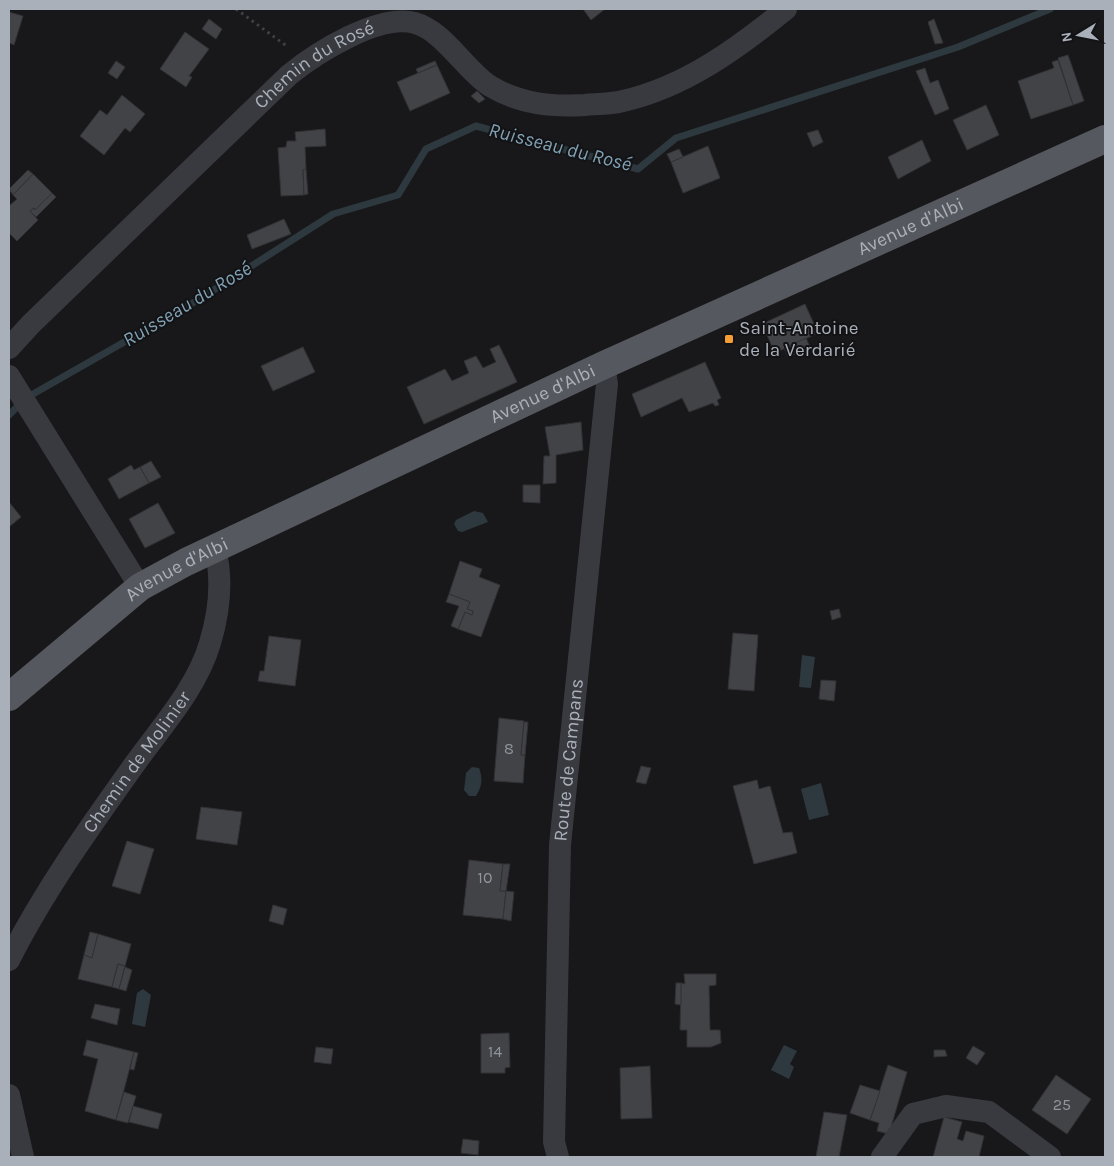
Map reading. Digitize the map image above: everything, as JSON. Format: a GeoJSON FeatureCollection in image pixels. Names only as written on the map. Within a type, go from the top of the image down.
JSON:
{"type":"FeatureCollection","features":[{"type":"Feature","properties":{"kind":"main road","name":"Avenue d'Albi"},"geometry":{"type":"LineString","coordinates":[[9,696],[140,587],[186,562],[604,365],[1105,139]]}},
{"type":"Feature","properties":{"kind":"street","name":"Chemin du Rosé"},"geometry":{"type":"LineString","coordinates":[[9,348],[45,310],[307,60],[341,40],[372,28],[404,21],[417,23],[450,47],[488,84],[511,97],[536,104],[571,106],[620,102],[647,95],[682,81],[755,34],[786,9]]}},
{"type":"Feature","properties":{"kind":"street","name":"Route de Campans"},"geometry":{"type":"LineString","coordinates":[[558,1157],[554,1142],[560,845],[607,384],[604,365]]}},
{"type":"Feature","properties":{"kind":"street"},"geometry":{"type":"LineString","coordinates":[[19,393],[140,587]]}},
{"type":"Feature","properties":{"kind":"street","name":"Chemin de Molinier"},"geometry":{"type":"LineString","coordinates":[[9,960],[43,897],[189,687],[198,671],[211,642],[220,588],[216,549]]}},
{"type":"Feature","properties":{"kind":"street"},"geometry":{"type":"LineString","coordinates":[[9,1095],[23,1157]]}},
{"type":"Feature","properties":{"kind":"street"},"geometry":{"type":"LineString","coordinates":[[882,1157],[913,1114],[946,1106],[989,1112],[1050,1157]]}},
{"type":"Feature","properties":{"kind":"path"},"geometry":{"type":"LineString","coordinates":[[236,9],[307,60]]}},
{"type":"Feature","properties":{"kind":"shaded area"},"geometry":{"type":"Polygon","coordinates":[[[474,511],[483,513],[488,522],[462,532],[458,531],[454,524],[456,520],[474,511]]]}},
{"type":"Feature","properties":{"kind":"shaded area"},"geometry":{"type":"Polygon","coordinates":[[[802,655],[815,657],[811,688],[799,687],[802,655]]]}},
{"type":"Feature","properties":{"kind":"shaded area"},"geometry":{"type":"Polygon","coordinates":[[[472,767],[479,768],[481,775],[481,786],[476,796],[469,796],[464,790],[466,773],[472,767]]]}},
{"type":"Feature","properties":{"kind":"shaded area"},"geometry":{"type":"Polygon","coordinates":[[[821,783],[829,815],[809,820],[801,789],[821,783]]]}},
{"type":"Feature","properties":{"kind":"shaded area"},"geometry":{"type":"Polygon","coordinates":[[[143,989],[151,995],[145,1027],[132,1024],[137,993],[143,989]]]}},
{"type":"Feature","properties":{"kind":"shaded area"},"geometry":{"type":"Polygon","coordinates":[[[784,1045],[797,1051],[790,1064],[794,1067],[789,1079],[771,1070],[784,1045]]]}},
{"type":"Feature","properties":{"kind":"building"},"geometry":{"type":"Polygon","coordinates":[[[583,9],[605,9],[591,20],[583,9]]]}},
{"type":"Feature","properties":{"kind":"building"},"geometry":{"type":"Polygon","coordinates":[[[9,12],[23,16],[14,45],[10,43],[9,46],[9,12]]]}},
{"type":"Feature","properties":{"kind":"building"},"geometry":{"type":"Polygon","coordinates":[[[209,19],[222,29],[216,39],[202,29],[209,19]]]}},
{"type":"Feature","properties":{"kind":"building"},"geometry":{"type":"Polygon","coordinates":[[[934,19],[943,43],[935,44],[928,22],[934,19]]]}},
{"type":"Feature","properties":{"kind":"building"},"geometry":{"type":"Polygon","coordinates":[[[185,32],[209,49],[189,76],[192,77],[186,87],[160,69],[185,32]]]}},
{"type":"Feature","properties":{"kind":"building"},"geometry":{"type":"Polygon","coordinates":[[[1068,55],[1084,101],[1073,105],[1058,58],[1068,55]]]}},
{"type":"Feature","properties":{"kind":"building"},"geometry":{"type":"Polygon","coordinates":[[[1058,60],[1073,105],[1031,119],[1018,81],[1054,68],[1052,62],[1058,60]]]}},
{"type":"Feature","properties":{"kind":"building"},"geometry":{"type":"Polygon","coordinates":[[[116,61],[125,67],[117,79],[108,73],[116,61]]]}},
{"type":"Feature","properties":{"kind":"building"},"geometry":{"type":"Polygon","coordinates":[[[435,61],[437,65],[418,73],[416,69],[435,61]]]}},
{"type":"Feature","properties":{"kind":"building"},"geometry":{"type":"Polygon","coordinates":[[[437,65],[450,93],[410,111],[397,82],[437,65]]]}},
{"type":"Feature","properties":{"kind":"building"},"geometry":{"type":"Polygon","coordinates":[[[925,68],[930,83],[938,80],[949,109],[935,115],[916,71],[925,68]]]}},
{"type":"Feature","properties":{"kind":"building"},"geometry":{"type":"Polygon","coordinates":[[[477,91],[485,99],[479,103],[471,96],[477,91]]]}},
{"type":"Feature","properties":{"kind":"building"},"geometry":{"type":"Polygon","coordinates":[[[122,95],[145,114],[130,132],[125,128],[104,155],[80,136],[100,110],[107,115],[122,95]]]}},
{"type":"Feature","properties":{"kind":"building"},"geometry":{"type":"Polygon","coordinates":[[[986,105],[999,135],[967,150],[953,120],[986,105]]]}},
{"type":"Feature","properties":{"kind":"building"},"geometry":{"type":"Polygon","coordinates":[[[325,129],[326,146],[305,147],[306,169],[303,170],[304,195],[281,196],[278,148],[286,147],[287,141],[296,141],[295,132],[325,129]]]}},
{"type":"Feature","properties":{"kind":"building"},"geometry":{"type":"Polygon","coordinates":[[[818,130],[823,142],[813,147],[807,133],[818,130]]]}},
{"type":"Feature","properties":{"kind":"building"},"geometry":{"type":"Polygon","coordinates":[[[922,140],[931,161],[898,179],[888,157],[922,140]]]}},
{"type":"Feature","properties":{"kind":"building"},"geometry":{"type":"Polygon","coordinates":[[[708,146],[720,178],[683,193],[671,162],[708,146]]]}},
{"type":"Feature","properties":{"kind":"building"},"geometry":{"type":"Polygon","coordinates":[[[679,149],[683,157],[671,162],[667,154],[679,149]]]}},
{"type":"Feature","properties":{"kind":"building"},"geometry":{"type":"Polygon","coordinates":[[[306,169],[308,194],[304,195],[303,170],[306,169]]]}},
{"type":"Feature","properties":{"kind":"building"},"geometry":{"type":"Polygon","coordinates":[[[28,170],[33,174],[13,195],[9,189],[28,170]]]}},
{"type":"Feature","properties":{"kind":"building"},"geometry":{"type":"Polygon","coordinates":[[[33,174],[52,193],[35,210],[34,208],[30,211],[38,220],[17,241],[9,233],[9,206],[17,199],[13,195],[33,174]]]}},
{"type":"Feature","properties":{"kind":"building"},"geometry":{"type":"Polygon","coordinates":[[[52,193],[56,197],[36,217],[30,211],[34,208],[35,210],[52,193]]]}},
{"type":"Feature","properties":{"kind":"building"},"geometry":{"type":"Polygon","coordinates":[[[284,219],[291,234],[252,249],[247,235],[284,219]]]}},
{"type":"Feature","properties":{"kind":"building"},"geometry":{"type":"Polygon","coordinates":[[[805,304],[818,333],[775,353],[762,324],[805,304]]]}},
{"type":"Feature","properties":{"kind":"building"},"geometry":{"type":"Polygon","coordinates":[[[806,338],[810,347],[788,357],[784,348],[806,338]]]}},
{"type":"Feature","properties":{"kind":"building"},"geometry":{"type":"Polygon","coordinates":[[[499,345],[517,382],[424,424],[407,387],[445,369],[452,381],[469,373],[464,361],[476,356],[483,368],[496,362],[490,349],[499,345]]]}},
{"type":"Feature","properties":{"kind":"building"},"geometry":{"type":"Polygon","coordinates":[[[303,347],[315,372],[273,391],[261,366],[303,347]]]}},
{"type":"Feature","properties":{"kind":"building"},"geometry":{"type":"Polygon","coordinates":[[[705,362],[721,398],[717,400],[719,405],[715,406],[713,403],[689,412],[682,398],[641,417],[632,394],[705,362]]]}},
{"type":"Feature","properties":{"kind":"building"},"geometry":{"type":"Polygon","coordinates":[[[581,422],[583,450],[556,455],[556,483],[543,484],[544,456],[550,456],[545,427],[581,422]]]}},
{"type":"Feature","properties":{"kind":"building"},"geometry":{"type":"Polygon","coordinates":[[[151,461],[161,477],[149,483],[140,467],[151,461]]]}},
{"type":"Feature","properties":{"kind":"building"},"geometry":{"type":"Polygon","coordinates":[[[131,465],[134,470],[140,467],[149,483],[119,499],[108,479],[131,465]]]}},
{"type":"Feature","properties":{"kind":"building"},"geometry":{"type":"Polygon","coordinates":[[[523,485],[540,485],[540,503],[523,502],[523,485]]]}},
{"type":"Feature","properties":{"kind":"building"},"geometry":{"type":"Polygon","coordinates":[[[9,502],[21,517],[9,527],[9,502]]]}},
{"type":"Feature","properties":{"kind":"building"},"geometry":{"type":"Polygon","coordinates":[[[158,503],[175,533],[145,548],[129,519],[158,503]]]}},
{"type":"Feature","properties":{"kind":"building"},"geometry":{"type":"Polygon","coordinates":[[[460,561],[482,569],[479,577],[500,585],[481,637],[458,629],[465,612],[472,615],[473,611],[467,609],[470,602],[449,594],[460,561]]]}},
{"type":"Feature","properties":{"kind":"building"},"geometry":{"type":"Polygon","coordinates":[[[449,594],[470,602],[467,609],[473,611],[472,615],[465,612],[458,629],[451,626],[459,606],[446,602],[449,594]]]}},
{"type":"Feature","properties":{"kind":"building"},"geometry":{"type":"Polygon","coordinates":[[[839,609],[841,617],[832,620],[830,611],[839,609]]]}},
{"type":"Feature","properties":{"kind":"building"},"geometry":{"type":"Polygon","coordinates":[[[733,633],[758,635],[754,691],[728,689],[733,633]]]}},
{"type":"Feature","properties":{"kind":"building"},"geometry":{"type":"Polygon","coordinates":[[[269,636],[301,640],[295,686],[258,681],[260,671],[264,671],[269,636]]]}},
{"type":"Feature","properties":{"kind":"building"},"geometry":{"type":"Polygon","coordinates":[[[821,680],[836,681],[834,701],[819,699],[821,680]]]}},
{"type":"Feature","properties":{"kind":"building"},"geometry":{"type":"Polygon","coordinates":[[[499,718],[524,721],[521,755],[525,755],[523,783],[494,781],[499,718]]]}},
{"type":"Feature","properties":{"kind":"building"},"geometry":{"type":"Polygon","coordinates":[[[524,722],[528,722],[525,755],[521,755],[524,722]]]}},
{"type":"Feature","properties":{"kind":"building"},"geometry":{"type":"Polygon","coordinates":[[[641,766],[651,768],[646,784],[636,782],[641,766]]]}},
{"type":"Feature","properties":{"kind":"building"},"geometry":{"type":"Polygon","coordinates":[[[757,780],[759,789],[770,786],[783,833],[792,832],[797,853],[754,864],[733,786],[757,780]]]}},
{"type":"Feature","properties":{"kind":"building"},"geometry":{"type":"Polygon","coordinates":[[[201,807],[242,812],[237,845],[196,839],[201,807]]]}},
{"type":"Feature","properties":{"kind":"building"},"geometry":{"type":"Polygon","coordinates":[[[127,841],[154,849],[140,894],[112,886],[127,841]]]}},
{"type":"Feature","properties":{"kind":"building"},"geometry":{"type":"Polygon","coordinates":[[[469,860],[503,864],[500,891],[506,891],[503,919],[463,915],[469,860]]]}},
{"type":"Feature","properties":{"kind":"building"},"geometry":{"type":"Polygon","coordinates":[[[503,864],[510,864],[506,891],[500,891],[503,864]]]}},
{"type":"Feature","properties":{"kind":"building"},"geometry":{"type":"Polygon","coordinates":[[[506,891],[514,892],[511,921],[503,919],[506,891]]]}},
{"type":"Feature","properties":{"kind":"building"},"geometry":{"type":"Polygon","coordinates":[[[273,905],[287,909],[283,925],[269,921],[273,905]]]}},
{"type":"Feature","properties":{"kind":"building"},"geometry":{"type":"Polygon","coordinates":[[[90,932],[98,934],[92,958],[84,955],[90,932]]]}},
{"type":"Feature","properties":{"kind":"building"},"geometry":{"type":"Polygon","coordinates":[[[98,934],[131,944],[125,966],[118,964],[112,987],[78,979],[84,955],[92,958],[98,934]]]}},
{"type":"Feature","properties":{"kind":"building"},"geometry":{"type":"Polygon","coordinates":[[[118,964],[125,966],[119,989],[112,987],[118,964]]]}},
{"type":"Feature","properties":{"kind":"building"},"geometry":{"type":"Polygon","coordinates":[[[125,967],[132,970],[126,991],[119,989],[125,967]]]}},
{"type":"Feature","properties":{"kind":"building"},"geometry":{"type":"Polygon","coordinates":[[[684,974],[716,974],[716,985],[709,986],[710,1030],[720,1030],[721,1043],[711,1047],[687,1047],[687,1030],[680,1030],[681,983],[685,984],[684,974]]]}},
{"type":"Feature","properties":{"kind":"building"},"geometry":{"type":"Polygon","coordinates":[[[676,983],[681,983],[681,1005],[675,1004],[676,983]]]}},
{"type":"Feature","properties":{"kind":"building"},"geometry":{"type":"Polygon","coordinates":[[[95,1004],[120,1009],[117,1025],[91,1018],[95,1004]]]}},
{"type":"Feature","properties":{"kind":"building"},"geometry":{"type":"Polygon","coordinates":[[[509,1033],[510,1067],[505,1068],[505,1073],[481,1073],[481,1034],[509,1033]]]}},
{"type":"Feature","properties":{"kind":"building"},"geometry":{"type":"Polygon","coordinates":[[[87,1040],[134,1052],[116,1120],[85,1111],[98,1059],[83,1055],[87,1040]]]}},
{"type":"Feature","properties":{"kind":"building"},"geometry":{"type":"Polygon","coordinates":[[[973,1046],[985,1053],[977,1065],[966,1058],[973,1046]]]}},
{"type":"Feature","properties":{"kind":"building"},"geometry":{"type":"Polygon","coordinates":[[[316,1047],[333,1049],[331,1064],[314,1062],[316,1047]]]}},
{"type":"Feature","properties":{"kind":"building"},"geometry":{"type":"Polygon","coordinates":[[[934,1050],[945,1050],[947,1056],[934,1057],[934,1050]]]}},
{"type":"Feature","properties":{"kind":"building"},"geometry":{"type":"Polygon","coordinates":[[[134,1052],[138,1053],[134,1070],[130,1069],[134,1052]]]}},
{"type":"Feature","properties":{"kind":"building"},"geometry":{"type":"Polygon","coordinates":[[[888,1065],[907,1072],[889,1134],[877,1131],[879,1123],[870,1120],[888,1065]]]}},
{"type":"Feature","properties":{"kind":"building"},"geometry":{"type":"Polygon","coordinates":[[[650,1066],[652,1118],[621,1119],[620,1068],[650,1066]]]}},
{"type":"Feature","properties":{"kind":"building"},"geometry":{"type":"Polygon","coordinates":[[[1056,1075],[1091,1099],[1067,1134],[1032,1110],[1056,1075]]]}},
{"type":"Feature","properties":{"kind":"building"},"geometry":{"type":"Polygon","coordinates":[[[860,1085],[880,1091],[870,1120],[850,1113],[860,1085]]]}},
{"type":"Feature","properties":{"kind":"building"},"geometry":{"type":"Polygon","coordinates":[[[124,1092],[136,1096],[128,1123],[116,1120],[124,1092]]]}},
{"type":"Feature","properties":{"kind":"building"},"geometry":{"type":"Polygon","coordinates":[[[133,1106],[162,1114],[158,1129],[129,1122],[133,1106]]]}},
{"type":"Feature","properties":{"kind":"building"},"geometry":{"type":"Polygon","coordinates":[[[824,1112],[847,1115],[839,1157],[816,1157],[824,1112]]]}},
{"type":"Feature","properties":{"kind":"building"},"geometry":{"type":"Polygon","coordinates":[[[944,1117],[962,1122],[957,1139],[963,1141],[966,1131],[984,1136],[979,1157],[933,1157],[944,1117]]]}},
{"type":"Feature","properties":{"kind":"building"},"geometry":{"type":"Polygon","coordinates":[[[463,1139],[479,1141],[478,1155],[461,1153],[463,1139]]]}},
{"type":"Feature","properties":{"kind":"waterway","name":"Ruisseau du Rosé"},"geometry":{"type":"LineString","coordinates":[[9,415],[26,398],[198,300],[333,214],[398,195],[426,149],[476,126],[638,169],[676,138],[958,47],[1050,9]]}},
{"type":"Feature","properties":{"kind":"place","name":"Saint-Antoine de la Verdarié"},"geometry":{"type":"Point","coordinates":[729,339]}}]}
